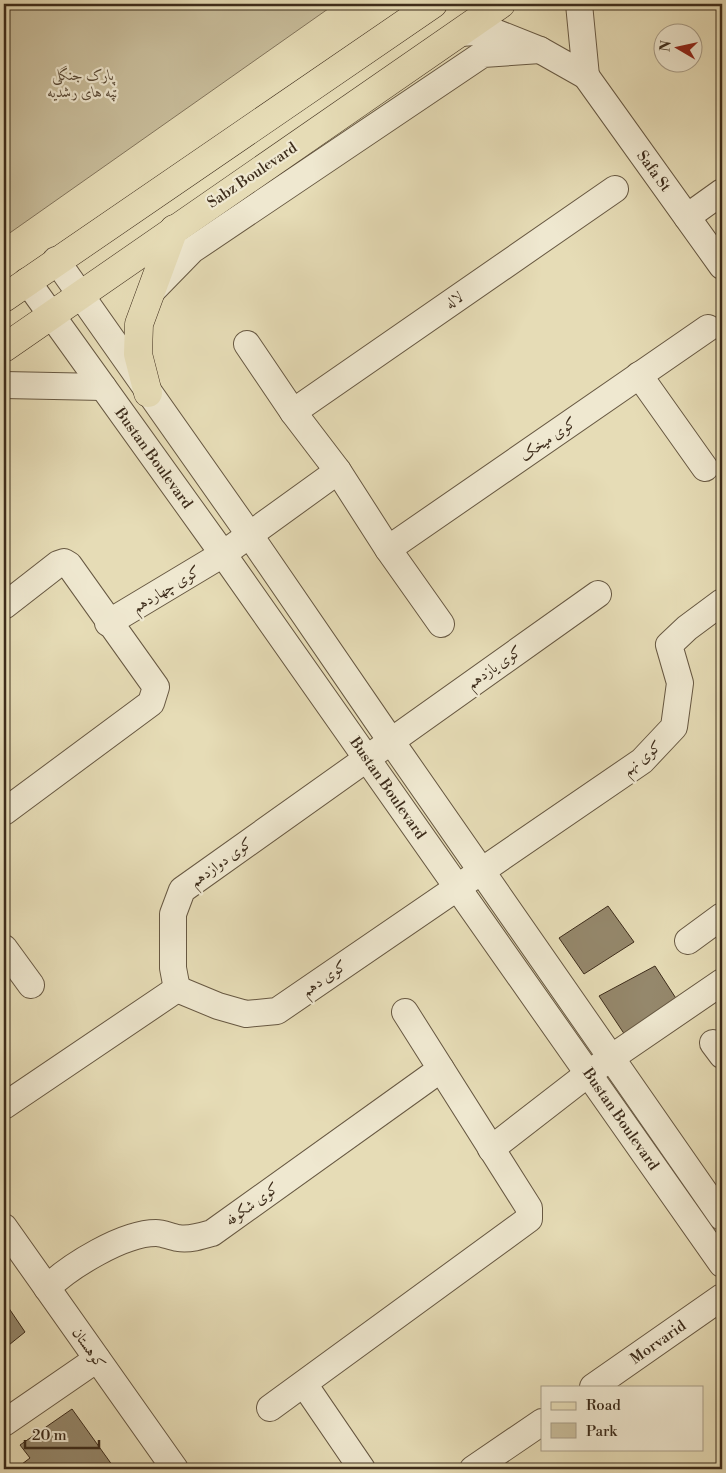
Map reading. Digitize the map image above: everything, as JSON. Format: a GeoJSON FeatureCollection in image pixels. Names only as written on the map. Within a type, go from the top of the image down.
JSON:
{"type":"FeatureCollection","features":[{"type":"Feature","properties":{"kind":"main road"},"geometry":{"type":"LineString","coordinates":[[4,298],[56,260],[433,4]]}},
{"type":"Feature","properties":{"kind":"main road","name":"Sabz Boulevard"},"geometry":{"type":"LineString","coordinates":[[4,348],[80,293],[501,4]]}},
{"type":"Feature","properties":{"kind":"main road"},"geometry":{"type":"LineString","coordinates":[[148,393],[138,354],[140,324],[174,228]]}},
{"type":"Feature","properties":{"kind":"street"},"geometry":{"type":"LineString","coordinates":[[579,4],[586,76]]}},
{"type":"Feature","properties":{"kind":"street"},"geometry":{"type":"LineString","coordinates":[[460,33],[492,31],[540,50],[586,76]]}},
{"type":"Feature","properties":{"kind":"street"},"geometry":{"type":"LineString","coordinates":[[151,292],[192,250],[483,54],[540,50]]}},
{"type":"Feature","properties":{"kind":"street","name":"Safa St"},"geometry":{"type":"LineString","coordinates":[[586,76],[722,266]]}},
{"type":"Feature","properties":{"kind":"street","name":"لاله"},"geometry":{"type":"LineString","coordinates":[[293,412],[615,189]]}},
{"type":"Feature","properties":{"kind":"street"},"geometry":{"type":"LineString","coordinates":[[687,217],[722,192]]}},
{"type":"Feature","properties":{"kind":"street","name":"Bustan Boulevard"},"geometry":{"type":"LineString","coordinates":[[56,260],[148,393],[250,534],[390,741],[722,1217]]}},
{"type":"Feature","properties":{"kind":"street","name":"Bustan Boulevard"},"geometry":{"type":"LineString","coordinates":[[27,281],[458,886],[722,1264]]}},
{"type":"Feature","properties":{"kind":"street","name":"کوی میخک"},"geometry":{"type":"LineString","coordinates":[[388,549],[708,328]]}},
{"type":"Feature","properties":{"kind":"street"},"geometry":{"type":"LineString","coordinates":[[247,344],[293,412],[338,471],[388,549],[441,624]]}},
{"type":"Feature","properties":{"kind":"street"},"geometry":{"type":"LineString","coordinates":[[640,375],[705,468]]}},
{"type":"Feature","properties":{"kind":"street"},"geometry":{"type":"LineString","coordinates":[[4,385],[103,387]]}},
{"type":"Feature","properties":{"kind":"street","name":"کوی چهاردهم"},"geometry":{"type":"LineString","coordinates":[[108,623],[223,554],[338,471]]}},
{"type":"Feature","properties":{"kind":"street"},"geometry":{"type":"LineString","coordinates":[[4,606],[58,564],[64,562],[69,565],[108,623],[156,687],[151,703],[4,812]]}},
{"type":"Feature","properties":{"kind":"street","name":"کوی یازدهم"},"geometry":{"type":"LineString","coordinates":[[366,758],[598,594]]}},
{"type":"Feature","properties":{"kind":"street","name":"کوی نهم"},"geometry":{"type":"LineString","coordinates":[[480,870],[642,760],[664,741],[674,727],[680,683],[668,646],[687,628],[722,602]]}},
{"type":"Feature","properties":{"kind":"street","name":"کوی دوازدهم"},"geometry":{"type":"LineString","coordinates":[[178,989],[173,968],[173,914],[182,890],[366,758]]}},
{"type":"Feature","properties":{"kind":"street","name":"کوی دهم"},"geometry":{"type":"LineString","coordinates":[[178,989],[218,1006],[246,1014],[277,1011],[480,870]]}},
{"type":"Feature","properties":{"kind":"street"},"geometry":{"type":"LineString","coordinates":[[688,941],[722,916]]}},
{"type":"Feature","properties":{"kind":"street"},"geometry":{"type":"LineString","coordinates":[[4,948],[31,985]]}},
{"type":"Feature","properties":{"kind":"street"},"geometry":{"type":"LineString","coordinates":[[491,1149],[589,1073],[722,982]]}},
{"type":"Feature","properties":{"kind":"street"},"geometry":{"type":"LineString","coordinates":[[4,1106],[178,989]]}},
{"type":"Feature","properties":{"kind":"street"},"geometry":{"type":"LineString","coordinates":[[270,1408],[529,1219],[529,1208],[405,1012]]}},
{"type":"Feature","properties":{"kind":"street","name":"کوی شکوفه"},"geometry":{"type":"LineString","coordinates":[[47,1288],[60,1276],[107,1247],[130,1236],[157,1233],[180,1239],[212,1232],[441,1069]]}},
{"type":"Feature","properties":{"kind":"street","name":"کوهستان"},"geometry":{"type":"LineString","coordinates":[[4,1227],[175,1469]]}},
{"type":"Feature","properties":{"kind":"street","name":"Morvarid"},"geometry":{"type":"LineString","coordinates":[[594,1386],[722,1298]]}},
{"type":"Feature","properties":{"kind":"street"},"geometry":{"type":"LineString","coordinates":[[4,1423],[97,1359]]}},
{"type":"Feature","properties":{"kind":"street"},"geometry":{"type":"LineString","coordinates":[[304,1384],[362,1469]]}},
{"type":"Feature","properties":{"kind":"street"},"geometry":{"type":"LineString","coordinates":[[473,1469],[541,1423]]}},
{"type":"Feature","properties":{"kind":"green space","name":"پارک جنگلی تپه های رشدیه"},"geometry":{"type":"Polygon","coordinates":[[[4,4],[335,4],[4,237],[4,4]]]}},
{"type":"Feature","properties":{"kind":"building"},"geometry":{"type":"Polygon","coordinates":[[[608,906],[634,942],[584,974],[559,938],[608,906]]]}},
{"type":"Feature","properties":{"kind":"building"},"geometry":{"type":"Polygon","coordinates":[[[655,966],[679,1003],[625,1035],[599,996],[655,966]]]}},
{"type":"Feature","properties":{"kind":"building"},"geometry":{"type":"Polygon","coordinates":[[[4,1301],[25,1332],[4,1349],[4,1301]]]}},
{"type":"Feature","properties":{"kind":"building"},"geometry":{"type":"Polygon","coordinates":[[[72,1409],[115,1469],[25,1469],[22,1464],[30,1458],[20,1445],[72,1409]]]}}]}
